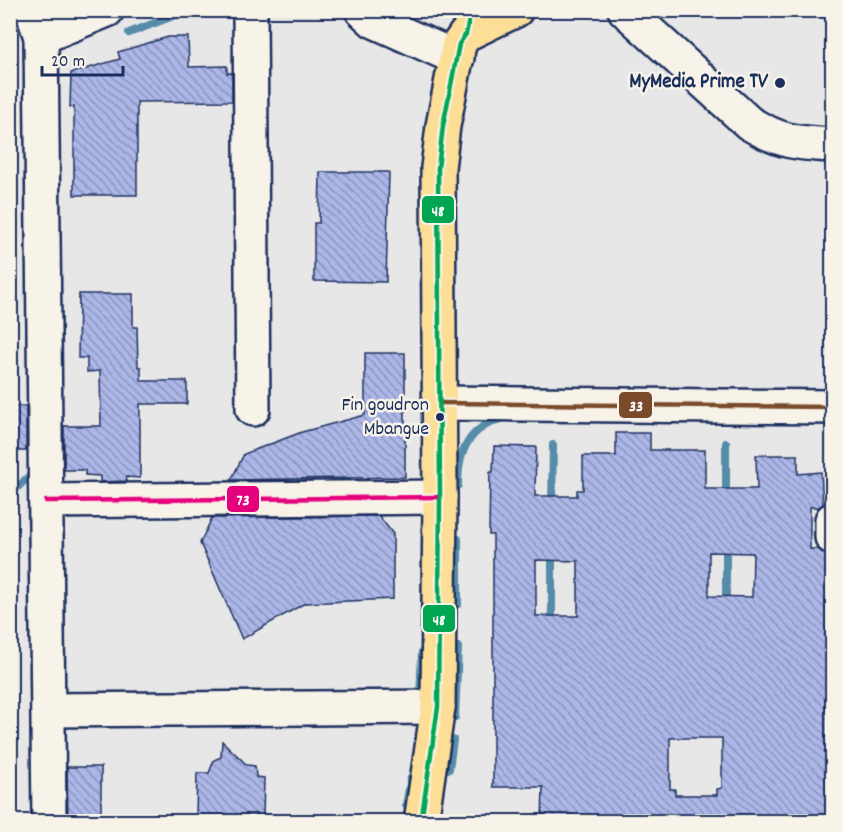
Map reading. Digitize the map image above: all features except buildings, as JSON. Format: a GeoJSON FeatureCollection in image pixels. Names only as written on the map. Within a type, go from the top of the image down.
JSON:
{"type":"FeatureCollection","features":[{"type":"Feature","properties":{"kind":"main road"},"geometry":{"type":"LineString","coordinates":[[421,822],[438,707],[440,403],[438,168],[443,126],[465,34],[516,10]]}},
{"type":"Feature","properties":{"kind":"street"},"geometry":{"type":"LineString","coordinates":[[49,822],[46,501],[37,24],[107,10]]}},
{"type":"Feature","properties":{"kind":"street"},"geometry":{"type":"LineString","coordinates":[[250,10],[253,409]]}},
{"type":"Feature","properties":{"kind":"street"},"geometry":{"type":"LineString","coordinates":[[362,10],[374,21],[465,34]]}},
{"type":"Feature","properties":{"kind":"street"},"geometry":{"type":"LineString","coordinates":[[625,10],[748,123],[770,136],[795,143],[832,145]]}},
{"type":"Feature","properties":{"kind":"street"},"geometry":{"type":"LineString","coordinates":[[440,403],[832,407]]}},
{"type":"Feature","properties":{"kind":"street"},"geometry":{"type":"LineString","coordinates":[[46,501],[440,497]]}},
{"type":"Feature","properties":{"kind":"street"},"geometry":{"type":"LineString","coordinates":[[832,520],[832,537]]}},
{"type":"Feature","properties":{"kind":"street"},"geometry":{"type":"LineString","coordinates":[[48,710],[438,707]]}},
{"type":"Feature","properties":{"kind":"waterway"},"geometry":{"type":"LineString","coordinates":[[129,33],[186,11]]}},
{"type":"Feature","properties":{"kind":"waterway"},"geometry":{"type":"LineString","coordinates":[[458,485],[460,460],[469,441],[484,426],[507,417]]}},
{"type":"Feature","properties":{"kind":"waterway"},"geometry":{"type":"LineString","coordinates":[[726,443],[726,501]]}},
{"type":"Feature","properties":{"kind":"waterway"},"geometry":{"type":"LineString","coordinates":[[552,505],[553,445]]}},
{"type":"Feature","properties":{"kind":"waterway"},"geometry":{"type":"LineString","coordinates":[[13,492],[36,469]]}},
{"type":"Feature","properties":{"kind":"waterway"},"geometry":{"type":"LineString","coordinates":[[458,539],[458,604]]}},
{"type":"Feature","properties":{"kind":"waterway"},"geometry":{"type":"LineString","coordinates":[[726,543],[726,606]]}},
{"type":"Feature","properties":{"kind":"waterway"},"geometry":{"type":"LineString","coordinates":[[552,551],[552,625]]}},
{"type":"Feature","properties":{"kind":"waterway"},"geometry":{"type":"LineString","coordinates":[[455,717],[458,647]]}},
{"type":"Feature","properties":{"kind":"waterway"},"geometry":{"type":"LineString","coordinates":[[420,700],[422,652]]}},
{"type":"Feature","properties":{"kind":"waterway"},"geometry":{"type":"LineString","coordinates":[[449,769],[453,740]]}},
{"type":"Feature","properties":{"kind":"waterway"},"geometry":{"type":"LineString","coordinates":[[406,805],[411,778]]}},
{"type":"Feature","properties":{"kind":"waterway"},"geometry":{"type":"LineString","coordinates":[[438,822],[440,812]]}},
{"type":"Feature","properties":{"kind":"transit line","name":"48"},"geometry":{"type":"LineString","coordinates":[[421,822],[438,707],[440,497],[438,168],[443,126],[459,44],[466,34],[471,10]]}},
{"type":"Feature","properties":{"kind":"transit line","name":"33"},"geometry":{"type":"LineString","coordinates":[[439,403],[832,407]]}},
{"type":"Feature","properties":{"kind":"transit line","name":"73"},"geometry":{"type":"LineString","coordinates":[[46,501],[440,497]]}},
{"type":"Feature","properties":{"kind":"place","name":"MyMedia Prime TV"},"geometry":{"type":"Point","coordinates":[780,83]}},
{"type":"Feature","properties":{"kind":"place","name":"Fin goudron Mbangue"},"geometry":{"type":"Point","coordinates":[440,417]}}]}
